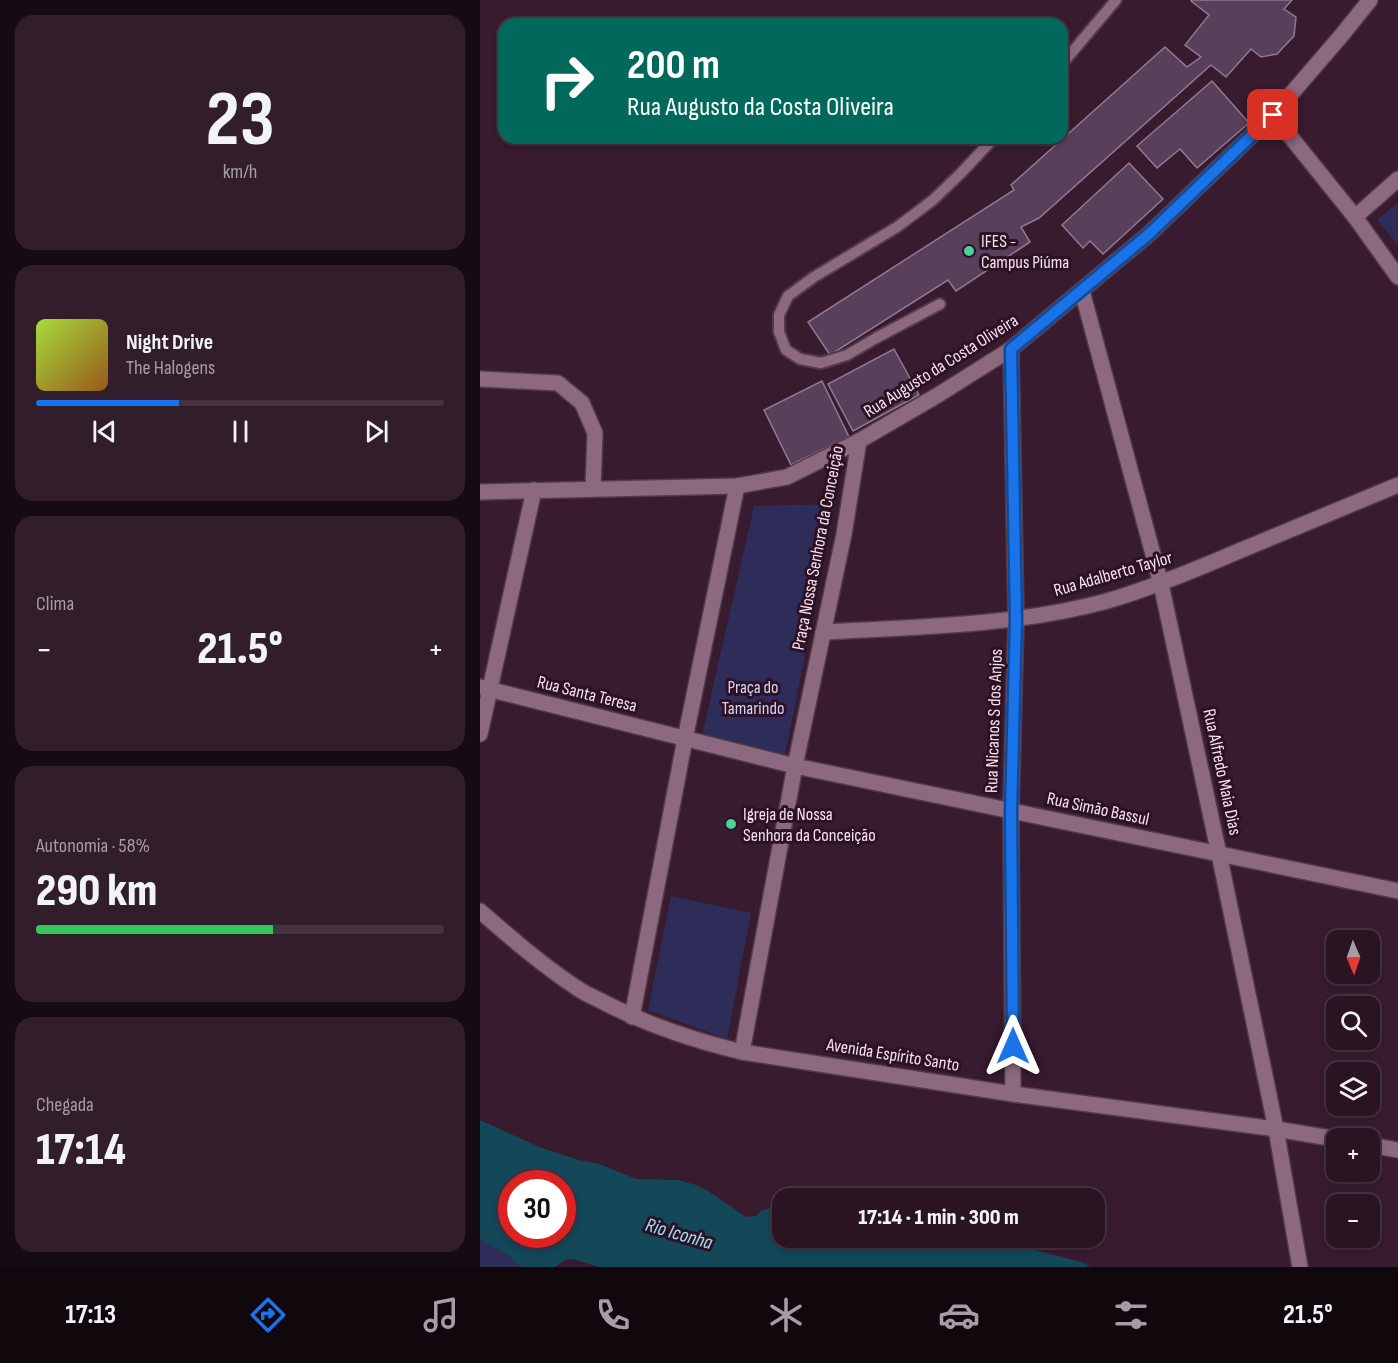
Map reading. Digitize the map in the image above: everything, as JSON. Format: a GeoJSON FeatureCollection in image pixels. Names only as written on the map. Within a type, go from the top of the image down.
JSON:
{"type":"FeatureCollection","features":[{"type":"Feature","properties":{"kind":"street","name":"Rua Augusto da Costa Oliveira"},"geometry":{"type":"LineString","coordinates":[[480,492],[737,486],[787,477],[859,441],[1011,349],[1149,234],[1273,115],[1370,0]]}},
{"type":"Feature","properties":{"kind":"street"},"geometry":{"type":"LineString","coordinates":[[1273,115],[1355,217],[1398,277]]}},
{"type":"Feature","properties":{"kind":"street"},"geometry":{"type":"LineString","coordinates":[[1355,217],[1398,179]]}},
{"type":"Feature","properties":{"kind":"street","name":"Rua Alfredo Maia Dias"},"geometry":{"type":"LineString","coordinates":[[1082,291],[1161,584],[1276,1129],[1300,1267]]}},
{"type":"Feature","properties":{"kind":"street","name":"Rua Nicanos S dos Anjos"},"geometry":{"type":"LineString","coordinates":[[1011,349],[1016,619],[1011,811],[1013,1094]]}},
{"type":"Feature","properties":{"kind":"street"},"geometry":{"type":"LineString","coordinates":[[480,379],[558,383],[582,403],[595,433],[593,489]]}},
{"type":"Feature","properties":{"kind":"street","name":"Praça Nossa Senhora da Conceição"},"geometry":{"type":"LineString","coordinates":[[742,1052],[795,766],[844,534],[859,441]]}},
{"type":"Feature","properties":{"kind":"street","name":"Rua Adalberto Taylor"},"geometry":{"type":"LineString","coordinates":[[823,632],[1016,619],[1107,601],[1161,584],[1398,485]]}},
{"type":"Feature","properties":{"kind":"street"},"geometry":{"type":"LineString","coordinates":[[632,1017],[685,739],[737,486]]}},
{"type":"Feature","properties":{"kind":"street"},"geometry":{"type":"LineString","coordinates":[[480,734],[485,688],[534,490]]}},
{"type":"Feature","properties":{"kind":"street","name":"Rua Santa Teresa"},"geometry":{"type":"LineString","coordinates":[[485,688],[685,739]]}},
{"type":"Feature","properties":{"kind":"street","name":"Rua Simão Bassul"},"geometry":{"type":"LineString","coordinates":[[685,739],[795,766],[1398,891]]}},
{"type":"Feature","properties":{"kind":"street","name":"Avenida Espírito Santo"},"geometry":{"type":"LineString","coordinates":[[480,911],[518,944],[578,989],[632,1017],[701,1042],[742,1052],[1013,1094],[1326,1137]]}},
{"type":"Feature","properties":{"kind":"street"},"geometry":{"type":"LineString","coordinates":[[1380,1147],[1398,1150]]}},
{"type":"Feature","properties":{"kind":"lane"},"geometry":{"type":"LineString","coordinates":[[1068,57],[1116,0]]}},
{"type":"Feature","properties":{"kind":"lane"},"geometry":{"type":"LineString","coordinates":[[940,304],[847,356],[821,363],[800,359],[786,350],[779,332],[779,315],[788,296],[814,277],[897,226],[933,200],[988,144]]}},
{"type":"Feature","properties":{"kind":"green space"},"geometry":{"type":"Polygon","coordinates":[[[1398,203],[1398,245],[1377,220],[1398,203]]]}},
{"type":"Feature","properties":{"kind":"green space","name":"Praça do Tamarindo"},"geometry":{"type":"Polygon","coordinates":[[[835,504],[785,755],[702,736],[754,506],[835,504]]]}},
{"type":"Feature","properties":{"kind":"green space"},"geometry":{"type":"Polygon","coordinates":[[[671,896],[751,913],[727,1039],[648,1010],[671,896]]]}},
{"type":"Feature","properties":{"kind":"green space"},"geometry":{"type":"Polygon","coordinates":[[[480,1239],[510,1257],[520,1267],[480,1267],[480,1239]]]}},
{"type":"Feature","properties":{"kind":"water","name":"Rio Iconha"},"geometry":{"type":"Polygon","coordinates":[[[480,1120],[539,1147],[599,1164],[636,1179],[678,1180],[696,1185],[746,1217],[756,1216],[762,1210],[772,1208],[772,1248],[1027,1248],[1081,1262],[1091,1267],[599,1267],[573,1259],[565,1260],[555,1267],[520,1267],[510,1257],[480,1239],[480,1120]]]}},
{"type":"Feature","properties":{"kind":"building"},"geometry":{"type":"Polygon","coordinates":[[[1292,0],[1284,9],[1296,17],[1294,36],[1277,54],[1261,57],[1251,49],[1226,77],[1211,65],[1039,218],[1021,227],[1030,242],[956,291],[948,280],[830,355],[808,322],[1014,190],[1011,185],[1057,144],[1068,144],[1068,134],[1165,47],[1187,67],[1201,57],[1185,45],[1209,15],[1191,1],[1292,0]]]}},
{"type":"Feature","properties":{"kind":"building"},"geometry":{"type":"Polygon","coordinates":[[[1212,81],[1249,123],[1197,168],[1180,149],[1157,168],[1137,146],[1212,81]]]}},
{"type":"Feature","properties":{"kind":"building"},"geometry":{"type":"Polygon","coordinates":[[[1129,163],[1163,199],[1103,254],[1090,241],[1083,248],[1062,225],[1129,163]]]}},
{"type":"Feature","properties":{"kind":"building"},"geometry":{"type":"Polygon","coordinates":[[[894,349],[919,395],[853,431],[828,384],[894,349]]]}},
{"type":"Feature","properties":{"kind":"building"},"geometry":{"type":"Polygon","coordinates":[[[822,381],[849,437],[791,465],[764,410],[822,381]]]}},
{"type":"Feature","properties":{"kind":"place","name":"IFES - Campus Piúma"},"geometry":{"type":"Point","coordinates":[969,251]}},
{"type":"Feature","properties":{"kind":"place","name":"Igreja de Nossa Senhora da Conceição"},"geometry":{"type":"Point","coordinates":[731,824]}},
{"type":"Feature","properties":{"kind":"route"},"geometry":{"type":"LineString","coordinates":[[1013,1046],[1011,811],[1016,619],[1011,349],[1149,234],[1273,115]]}}]}
